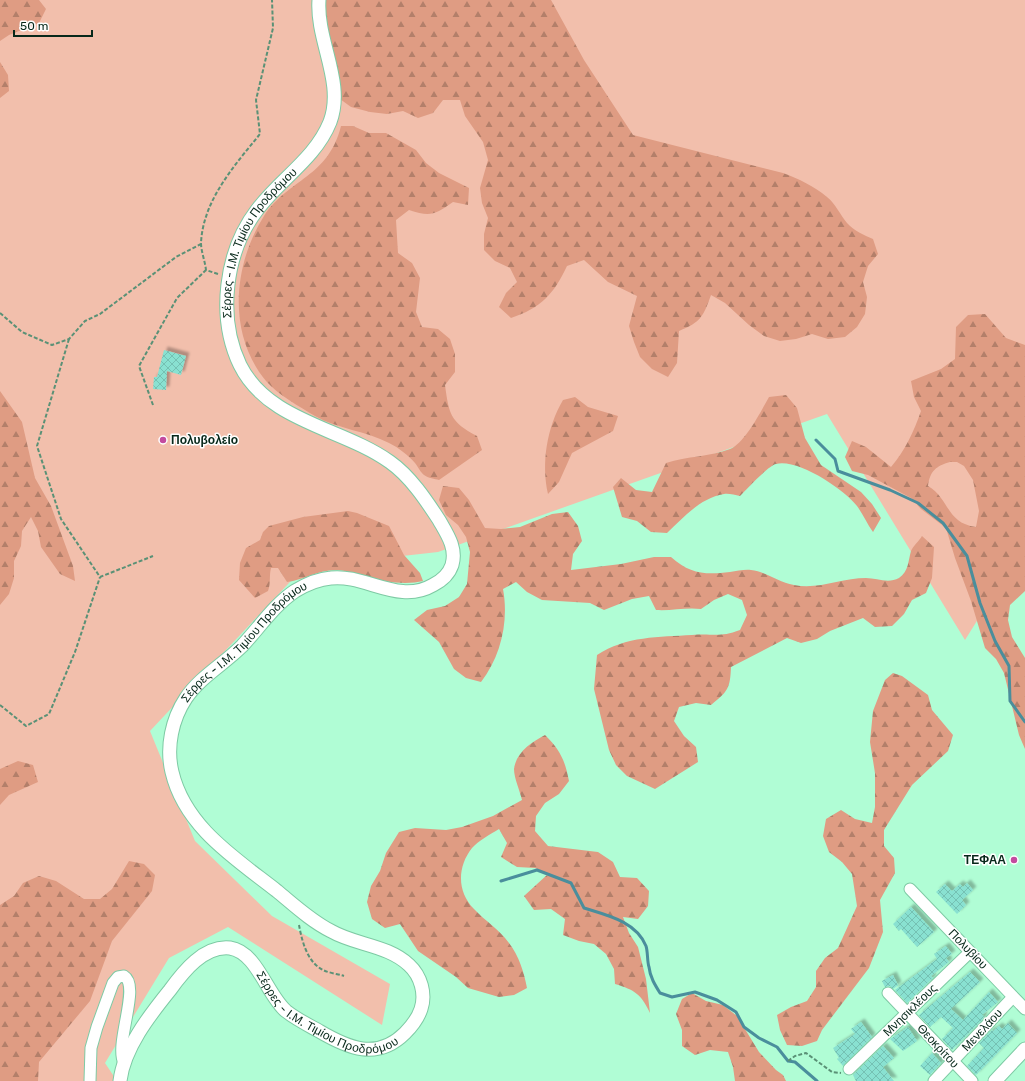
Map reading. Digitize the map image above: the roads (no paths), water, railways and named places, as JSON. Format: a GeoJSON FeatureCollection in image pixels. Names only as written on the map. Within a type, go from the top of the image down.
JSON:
{"type":"FeatureCollection","features":[{"type":"Feature","properties":{"kind":"street","name":"Σέρρες - Ι.Μ. Τιμίου Προδρόμου"},"geometry":{"type":"LineString","coordinates":[[120,1081],[128,1052],[146,1022],[184,972],[207,953],[229,948],[236,950],[248,958],[283,1008],[317,1030],[345,1045],[361,1050],[386,1047],[394,1043],[408,1030],[421,1011],[423,997],[419,979],[410,965],[376,947],[334,933],[295,906],[216,844],[200,827],[180,795],[171,766],[172,733],[179,711],[188,694],[242,646],[282,602],[299,589],[318,580],[333,577],[356,580],[395,591],[419,591],[434,585],[447,575],[454,553],[452,543],[435,514],[398,468],[380,456],[286,411],[253,384],[238,361],[231,343],[227,314],[228,278],[243,233],[257,210],[314,150],[331,120],[335,104],[334,86],[318,15],[319,0]]}},
{"type":"Feature","properties":{"kind":"street","name":"Πολυβίου"},"geometry":{"type":"LineString","coordinates":[[910,889],[1025,1009]]}},
{"type":"Feature","properties":{"kind":"street","name":"Μνησικλέους"},"geometry":{"type":"LineString","coordinates":[[849,1069],[970,952]]}},
{"type":"Feature","properties":{"kind":"street"},"geometry":{"type":"LineString","coordinates":[[90,1081],[91,1048],[97,1027],[113,983],[118,977],[124,976],[129,981],[130,991],[122,1049],[124,1063]]}},
{"type":"Feature","properties":{"kind":"street","name":"Θεοκρίτου"},"geometry":{"type":"LineString","coordinates":[[888,992],[972,1081]]}},
{"type":"Feature","properties":{"kind":"street","name":"Μενελάου"},"geometry":{"type":"LineString","coordinates":[[934,1081],[1014,997]]}},
{"type":"Feature","properties":{"kind":"street"},"geometry":{"type":"LineString","coordinates":[[995,1081],[1025,1049]]}},
{"type":"Feature","properties":{"kind":"waterway"},"geometry":{"type":"LineString","coordinates":[[816,440],[835,459],[838,471],[890,490],[918,503],[943,523],[967,556],[980,603],[995,641],[1009,666],[1010,701],[1025,722]]}},
{"type":"Feature","properties":{"kind":"waterway"},"geometry":{"type":"LineString","coordinates":[[501,881],[537,870],[571,883],[584,908],[620,920],[635,930],[641,937],[647,948],[650,974],[660,993],[672,997],[695,992],[717,1000],[736,1012],[744,1027],[759,1038],[777,1047],[788,1061],[795,1062],[817,1081]]}},
{"type":"Feature","properties":{"kind":"place","name":"Πολυβολείο"},"geometry":{"type":"Point","coordinates":[163,440]}},
{"type":"Feature","properties":{"kind":"place","name":"ΤΕΦΑΑ"},"geometry":{"type":"Point","coordinates":[1014,860]}}]}
